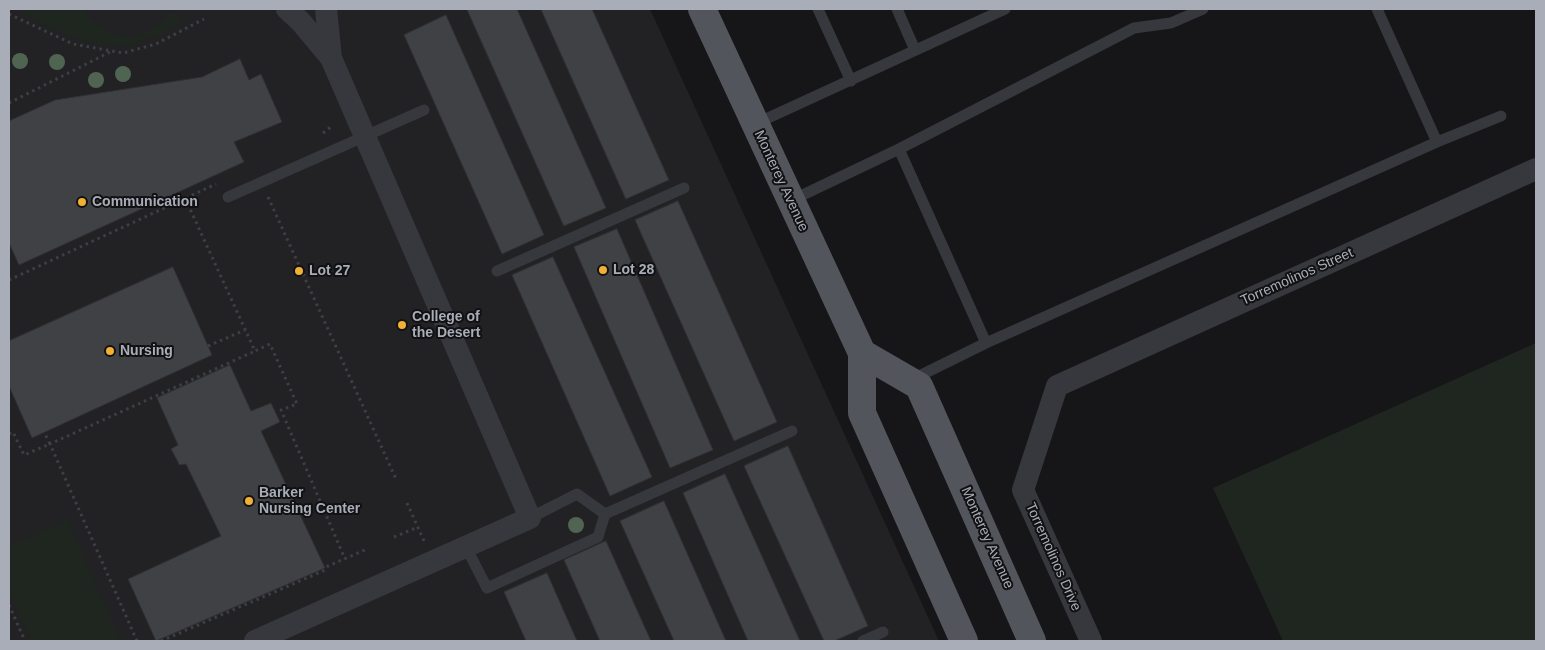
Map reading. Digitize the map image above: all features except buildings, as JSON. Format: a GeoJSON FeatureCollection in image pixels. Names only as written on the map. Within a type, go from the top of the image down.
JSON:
{"type":"FeatureCollection","features":[{"type":"Feature","properties":{"kind":"main road","name":"Monterey Avenue"},"geometry":{"type":"LineString","coordinates":[[702,9],[862,353],[862,413],[964,641]]}},
{"type":"Feature","properties":{"kind":"main road","name":"Monterey Avenue"},"geometry":{"type":"LineString","coordinates":[[862,353],[919,386],[1032,641]]}},
{"type":"Feature","properties":{"kind":"street"},"geometry":{"type":"LineString","coordinates":[[255,641],[530,518],[331,58],[302,22],[287,9]]}},
{"type":"Feature","properties":{"kind":"street"},"geometry":{"type":"LineString","coordinates":[[326,9],[331,58]]}},
{"type":"Feature","properties":{"kind":"street","name":"Torremolinos Street"},"geometry":{"type":"LineString","coordinates":[[1058,386],[1536,169]]}},
{"type":"Feature","properties":{"kind":"street","name":"Torremolinos Drive"},"geometry":{"type":"LineString","coordinates":[[1058,386],[1023,490],[1091,641]]}},
{"type":"Feature","properties":{"kind":"lane"},"geometry":{"type":"LineString","coordinates":[[818,9],[851,81]]}},
{"type":"Feature","properties":{"kind":"lane"},"geometry":{"type":"LineString","coordinates":[[897,9],[915,50]]}},
{"type":"Feature","properties":{"kind":"lane"},"geometry":{"type":"LineString","coordinates":[[755,124],[1005,9]]}},
{"type":"Feature","properties":{"kind":"lane"},"geometry":{"type":"LineString","coordinates":[[790,201],[900,149],[1134,28],[1171,23],[1203,9]]}},
{"type":"Feature","properties":{"kind":"lane"},"geometry":{"type":"LineString","coordinates":[[1377,9],[1437,142]]}},
{"type":"Feature","properties":{"kind":"lane"},"geometry":{"type":"LineString","coordinates":[[228,197],[424,110]]}},
{"type":"Feature","properties":{"kind":"lane"},"geometry":{"type":"LineString","coordinates":[[909,380],[986,343],[1437,142],[1501,116]]}},
{"type":"Feature","properties":{"kind":"lane"},"geometry":{"type":"LineString","coordinates":[[900,149],[986,343]]}},
{"type":"Feature","properties":{"kind":"lane"},"geometry":{"type":"LineString","coordinates":[[497,271],[684,188]]}},
{"type":"Feature","properties":{"kind":"lane"},"geometry":{"type":"LineString","coordinates":[[466,547],[487,588],[598,537],[606,514],[792,431]]}},
{"type":"Feature","properties":{"kind":"lane"},"geometry":{"type":"LineString","coordinates":[[530,518],[578,494],[606,514]]}},
{"type":"Feature","properties":{"kind":"lane"},"geometry":{"type":"LineString","coordinates":[[863,641],[883,632]]}},
{"type":"Feature","properties":{"kind":"path"},"geometry":{"type":"LineString","coordinates":[[9,14],[73,44],[123,53],[156,44],[204,19]]}},
{"type":"Feature","properties":{"kind":"path"},"geometry":{"type":"LineString","coordinates":[[9,103],[113,51]]}},
{"type":"Feature","properties":{"kind":"path"},"geometry":{"type":"LineString","coordinates":[[316,138],[332,126]]}},
{"type":"Feature","properties":{"kind":"path"},"geometry":{"type":"LineString","coordinates":[[9,280],[217,183]]}},
{"type":"Feature","properties":{"kind":"path"},"geometry":{"type":"LineString","coordinates":[[268,197],[396,479]]}},
{"type":"Feature","properties":{"kind":"path"},"geometry":{"type":"LineString","coordinates":[[185,198],[255,351]]}},
{"type":"Feature","properties":{"kind":"path"},"geometry":{"type":"LineString","coordinates":[[208,346],[245,330]]}},
{"type":"Feature","properties":{"kind":"path"},"geometry":{"type":"LineString","coordinates":[[9,434],[13,432],[24,455],[270,344],[297,404],[281,410],[345,558]]}},
{"type":"Feature","properties":{"kind":"path"},"geometry":{"type":"LineString","coordinates":[[44,432],[137,641]]}},
{"type":"Feature","properties":{"kind":"path"},"geometry":{"type":"LineString","coordinates":[[407,503],[427,549]]}},
{"type":"Feature","properties":{"kind":"path"},"geometry":{"type":"LineString","coordinates":[[394,537],[418,527]]}},
{"type":"Feature","properties":{"kind":"path"},"geometry":{"type":"LineString","coordinates":[[161,641],[323,571],[345,558],[365,550]]}},
{"type":"Feature","properties":{"kind":"path"},"geometry":{"type":"LineString","coordinates":[[9,605],[25,641]]}},
{"type":"Feature","properties":{"kind":"shaded area","name":"College of the Desert"},"geometry":{"type":"Polygon","coordinates":[[[9,9],[650,9],[939,641],[9,641],[9,9]]]}},
{"type":"Feature","properties":{"kind":"shaded area"},"geometry":{"type":"Polygon","coordinates":[[[17,9],[81,9],[108,31],[120,36],[137,35],[153,29],[171,11],[182,19],[162,34],[137,41],[137,44],[104,45],[74,38],[17,9]]]}},
{"type":"Feature","properties":{"kind":"shaded area"},"geometry":{"type":"Polygon","coordinates":[[[1536,343],[1536,641],[1283,641],[1213,488],[1536,343]]]}},
{"type":"Feature","properties":{"kind":"shaded area"},"geometry":{"type":"Polygon","coordinates":[[[67,520],[121,641],[31,641],[9,591],[9,545],[67,520]]]}},
{"type":"Feature","properties":{"kind":"place","name":"Communication"},"geometry":{"type":"Point","coordinates":[82,202]}},
{"type":"Feature","properties":{"kind":"place","name":"Lot 28"},"geometry":{"type":"Point","coordinates":[603,270]}},
{"type":"Feature","properties":{"kind":"place","name":"Lot 27"},"geometry":{"type":"Point","coordinates":[299,271]}},
{"type":"Feature","properties":{"kind":"place","name":"College of the Desert"},"geometry":{"type":"Point","coordinates":[402,325]}},
{"type":"Feature","properties":{"kind":"place","name":"Nursing"},"geometry":{"type":"Point","coordinates":[110,351]}},
{"type":"Feature","properties":{"kind":"place","name":"Barker Nursing Center"},"geometry":{"type":"Point","coordinates":[249,501]}}]}
